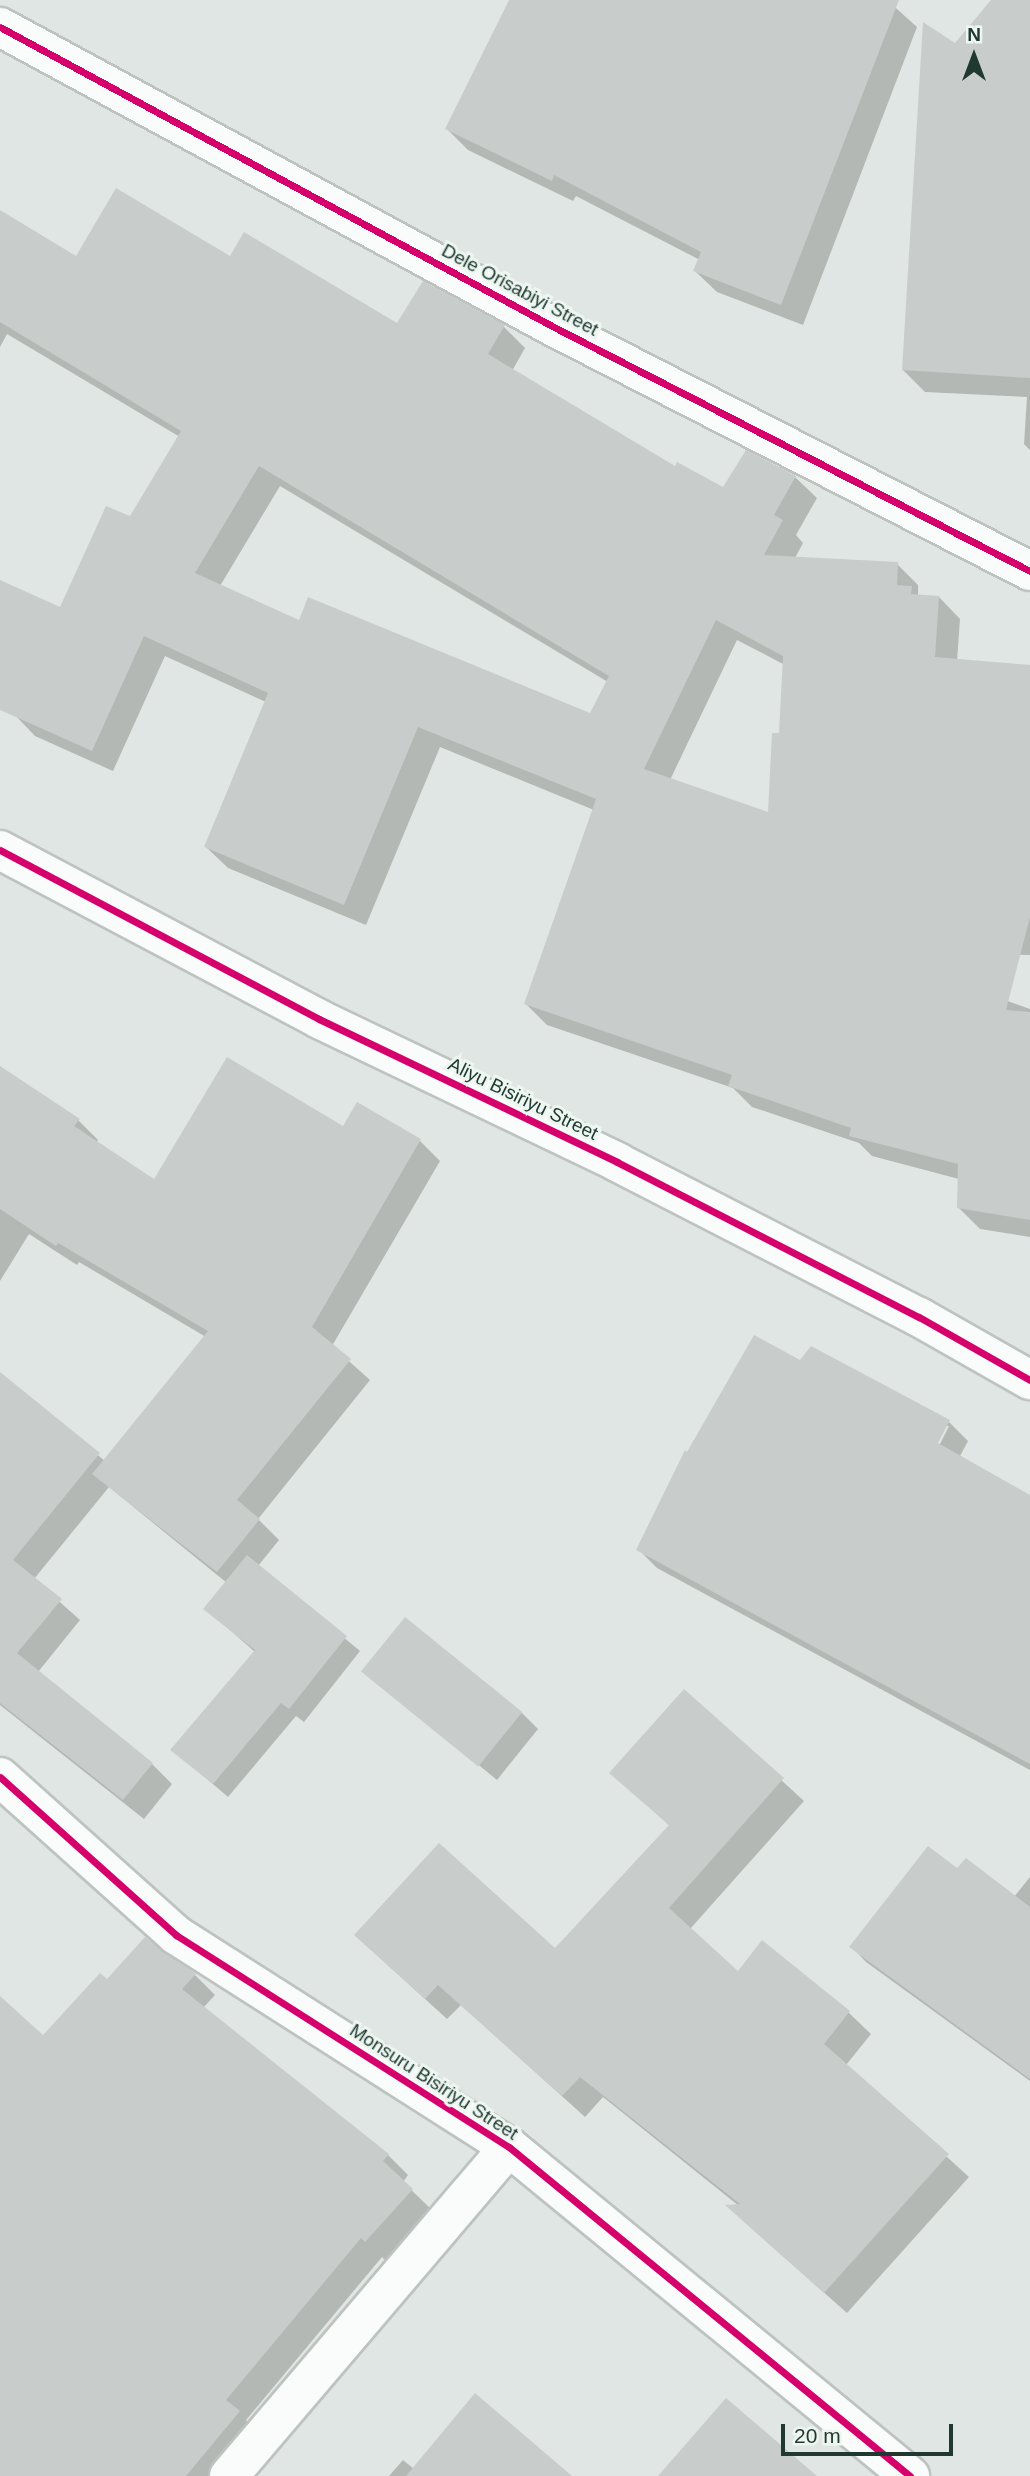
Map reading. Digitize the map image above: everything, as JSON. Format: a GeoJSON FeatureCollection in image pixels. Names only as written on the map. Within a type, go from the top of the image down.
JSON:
{"type":"FeatureCollection","features":[{"type":"Feature","properties":{"kind":"street","name":"Dele Orisabiyi Street"},"geometry":{"type":"LineString","coordinates":[[0,27],[552,326],[1030,571]]}},
{"type":"Feature","properties":{"kind":"street","name":"Aliyu Bisiriyu Street"},"geometry":{"type":"LineString","coordinates":[[0,850],[319,1019],[617,1162],[883,1298],[1030,1380]]}},
{"type":"Feature","properties":{"kind":"street","name":"Monsuru Bisiriyu Street"},"geometry":{"type":"LineString","coordinates":[[0,1777],[176,1935],[509,2147],[910,2476]]}},
{"type":"Feature","properties":{"kind":"street"},"geometry":{"type":"LineString","coordinates":[[229,2476],[509,2147]]}},
{"type":"Feature","properties":{"kind":"building"},"geometry":{"type":"Polygon","coordinates":[[[509,0],[899,0],[781,305],[693,271],[701,252],[554,175],[552,181],[445,129],[509,0]]]}},
{"type":"Feature","properties":{"kind":"building"},"geometry":{"type":"Polygon","coordinates":[[[991,0],[1030,0],[1030,378],[902,370],[923,22],[955,43],[991,0]]]}},
{"type":"Feature","properties":{"kind":"building"},"geometry":{"type":"Polygon","coordinates":[[[116,188],[230,256],[244,232],[397,323],[423,281],[505,325],[488,354],[675,466],[677,462],[723,487],[746,450],[796,476],[774,515],[783,520],[764,555],[898,562],[897,585],[912,586],[911,594],[939,596],[935,657],[1030,665],[1030,917],[1006,1010],[1030,1012],[1030,1220],[957,1208],[958,1164],[849,1136],[851,1128],[728,1086],[732,1075],[524,1004],[596,799],[418,727],[344,905],[204,847],[268,693],[144,636],[92,751],[0,710],[0,580],[60,607],[106,506],[130,516],[181,431],[0,322],[0,210],[76,256],[116,188]],[[259,466],[195,573],[299,620],[308,597],[590,713],[609,676],[259,466]],[[716,620],[644,769],[768,812],[772,733],[779,733],[783,656],[716,620]]]}},
{"type":"Feature","properties":{"kind":"building"},"geometry":{"type":"Polygon","coordinates":[[[227,1057],[343,1126],[357,1102],[421,1139],[312,1327],[351,1359],[237,1500],[260,1519],[217,1572],[92,1474],[208,1331],[58,1243],[56,1246],[0,1209],[0,1066],[80,1119],[74,1126],[154,1179],[227,1057]]]}},
{"type":"Feature","properties":{"kind":"building"},"geometry":{"type":"Polygon","coordinates":[[[754,1335],[800,1360],[811,1346],[950,1420],[938,1443],[1030,1495],[1030,1764],[636,1550],[685,1450],[687,1452],[754,1335]]]}},
{"type":"Feature","properties":{"kind":"building"},"geometry":{"type":"Polygon","coordinates":[[[0,1372],[100,1453],[13,1560],[62,1599],[17,1653],[153,1763],[123,1800],[0,1703],[0,1372]]]}},
{"type":"Feature","properties":{"kind":"building"},"geometry":{"type":"Polygon","coordinates":[[[247,1555],[347,1636],[289,1709],[281,1703],[213,1784],[170,1750],[255,1650],[203,1609],[247,1555]]]}},
{"type":"Feature","properties":{"kind":"building"},"geometry":{"type":"Polygon","coordinates":[[[405,1617],[522,1712],[478,1766],[361,1671],[405,1617]]]}},
{"type":"Feature","properties":{"kind":"building"},"geometry":{"type":"Polygon","coordinates":[[[684,1689],[784,1778],[669,1908],[738,1971],[762,1940],[850,2011],[824,2044],[949,2154],[824,2293],[725,2205],[740,2204],[580,2077],[562,2096],[438,1985],[425,1999],[354,1935],[439,1843],[555,1948],[669,1825],[609,1773],[684,1689]]]}},
{"type":"Feature","properties":{"kind":"building"},"geometry":{"type":"Polygon","coordinates":[[[928,1846],[957,1868],[966,1858],[1030,1907],[1030,2079],[849,1947],[928,1846]]]}},
{"type":"Feature","properties":{"kind":"building"},"geometry":{"type":"Polygon","coordinates":[[[145,1937],[196,1974],[182,1989],[389,2154],[383,2161],[413,2189],[365,2242],[361,2238],[226,2400],[240,2411],[186,2476],[0,2476],[0,1996],[43,2035],[100,1973],[107,1979],[145,1937]]]}},
{"type":"Feature","properties":{"kind":"building"},"geometry":{"type":"Polygon","coordinates":[[[475,2393],[572,2476],[406,2476],[475,2393]]]}},
{"type":"Feature","properties":{"kind":"building"},"geometry":{"type":"Polygon","coordinates":[[[726,2398],[817,2476],[658,2476],[726,2398]]]}},
{"type":"Feature","properties":{"kind":"cycle path"},"geometry":{"type":"LineString","coordinates":[[0,27],[552,326],[1030,571]]}},
{"type":"Feature","properties":{"kind":"cycle path"},"geometry":{"type":"LineString","coordinates":[[0,850],[319,1019],[617,1162],[919,1317],[1030,1380]]}},
{"type":"Feature","properties":{"kind":"cycle path"},"geometry":{"type":"LineString","coordinates":[[0,1777],[176,1935],[509,2147],[910,2476]]}}]}
